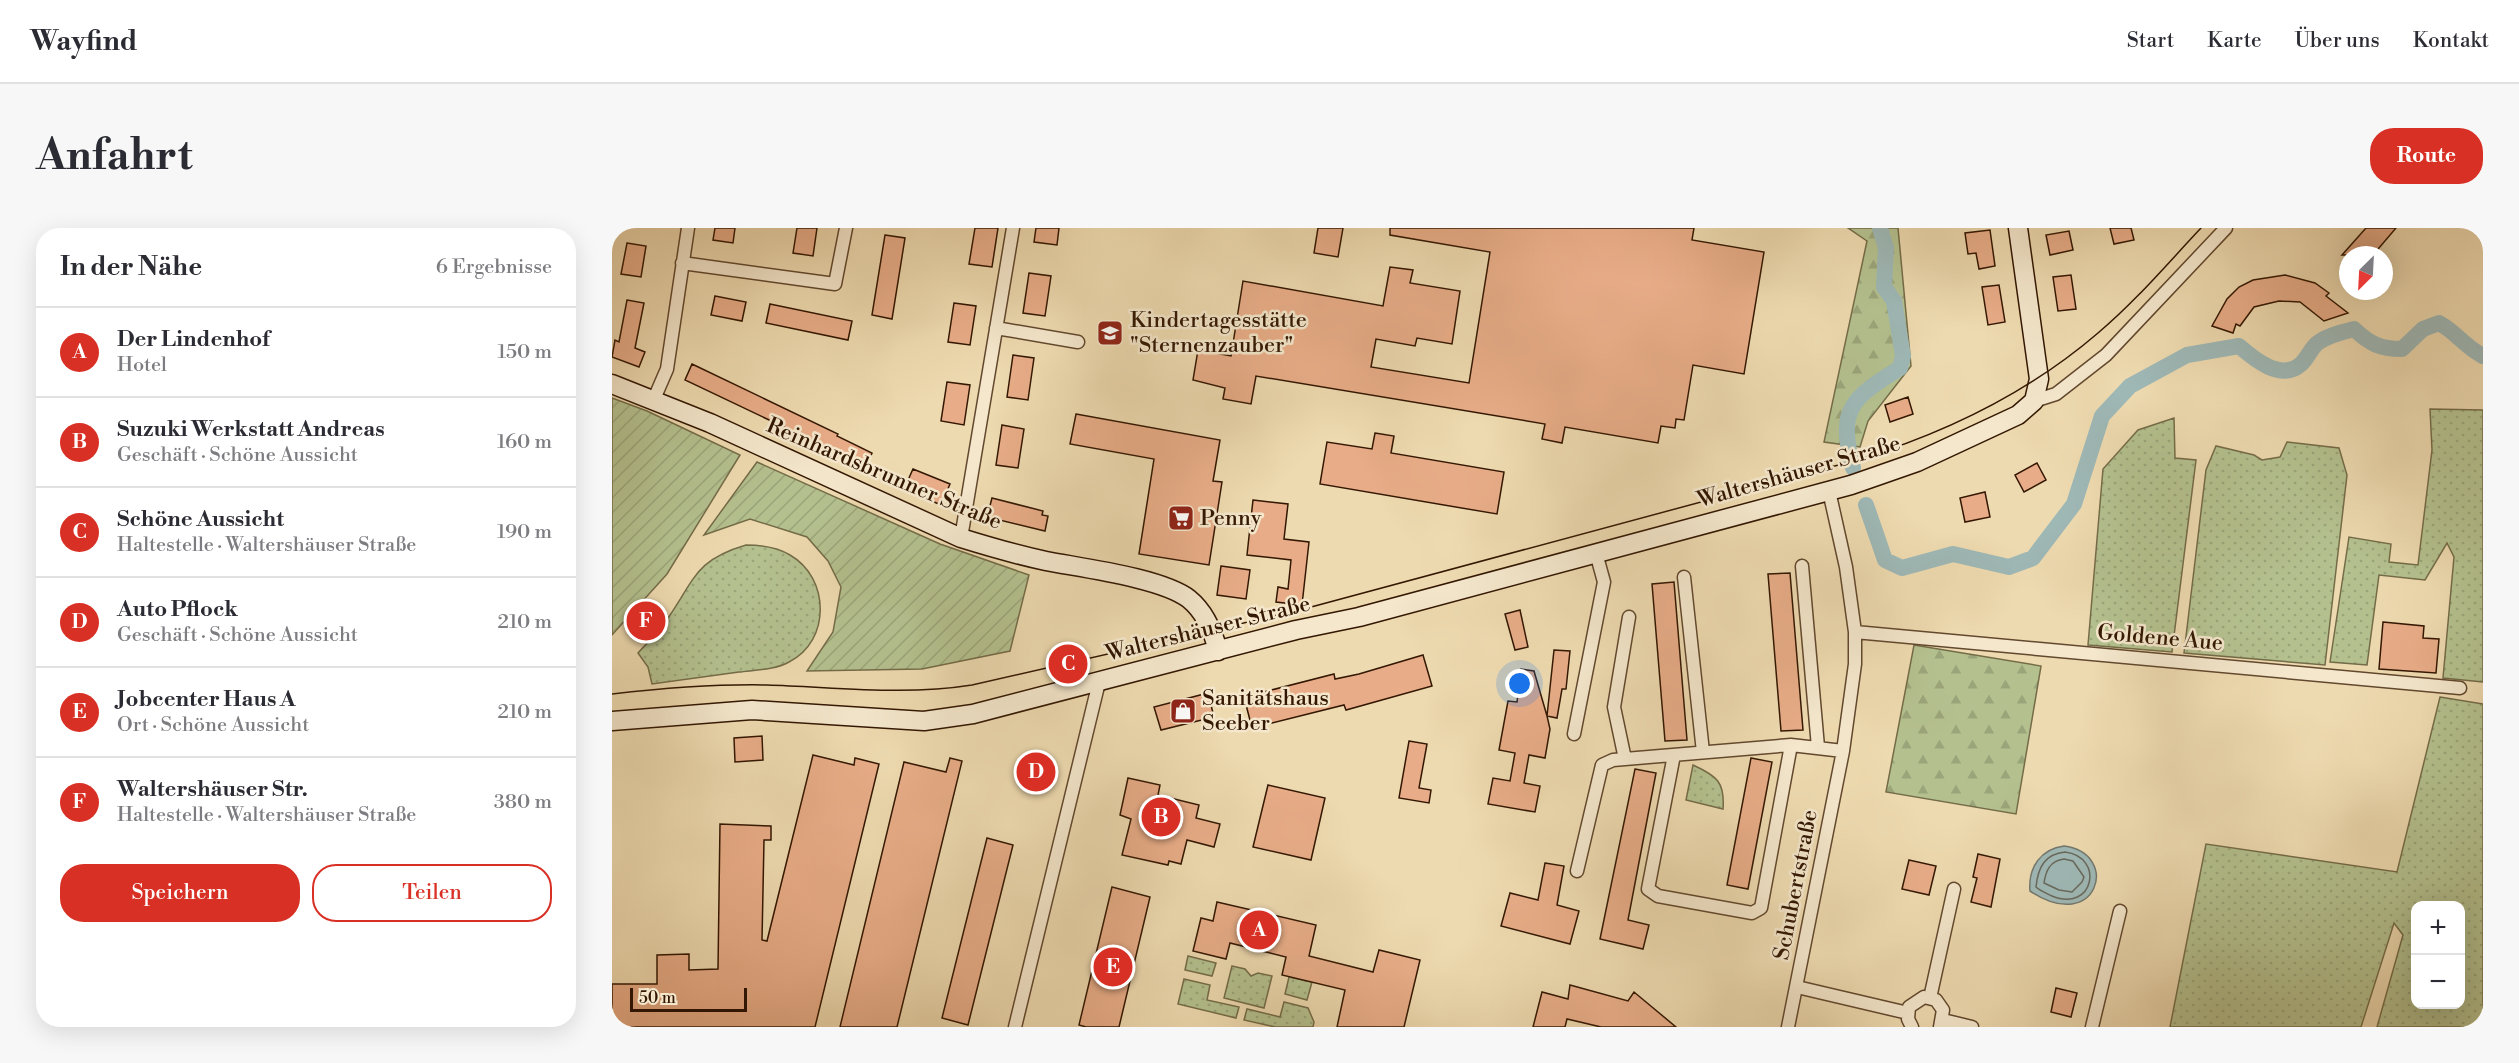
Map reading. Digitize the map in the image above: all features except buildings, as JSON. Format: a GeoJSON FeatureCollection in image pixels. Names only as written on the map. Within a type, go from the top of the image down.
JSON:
{"type":"FeatureCollection","features":[{"type":"Feature","properties":{"kind":"main road"},"geometry":{"type":"LineString","coordinates":[[2018,228],[2039,378],[2034,401]]}},
{"type":"Feature","properties":{"kind":"main road","name":"Reinhardsbrunner Straße"},"geometry":{"type":"LineString","coordinates":[[612,384],[654,399],[961,538],[1013,553],[1151,583],[1175,592],[1189,599],[1204,615],[1213,631],[1218,651]]}},
{"type":"Feature","properties":{"kind":"main road","name":"Waltershäuser Straße"},"geometry":{"type":"LineString","coordinates":[[612,722],[752,710],[924,721],[999,709],[1218,651],[1359,617],[1829,491],[1917,462],[2027,410],[2034,401]]}},
{"type":"Feature","properties":{"kind":"street"},"geometry":{"type":"LineString","coordinates":[[654,399],[667,369],[688,228]]}},
{"type":"Feature","properties":{"kind":"street"},"geometry":{"type":"LineString","coordinates":[[682,263],[835,284],[846,228]]}},
{"type":"Feature","properties":{"kind":"street"},"geometry":{"type":"LineString","coordinates":[[961,538],[1013,228]]}},
{"type":"Feature","properties":{"kind":"street"},"geometry":{"type":"LineString","coordinates":[[2034,401],[2056,394],[2106,355],[2226,228]]}},
{"type":"Feature","properties":{"kind":"street"},"geometry":{"type":"LineString","coordinates":[[996,328],[1078,342]]}},
{"type":"Feature","properties":{"kind":"street","name":"Schubertstraße"},"geometry":{"type":"LineString","coordinates":[[1788,1027],[1843,751],[1855,664],[1855,632],[1846,567],[1829,491]]}},
{"type":"Feature","properties":{"kind":"street"},"geometry":{"type":"LineString","coordinates":[[1574,734],[1604,582],[1596,553]]}},
{"type":"Feature","properties":{"kind":"street"},"geometry":{"type":"LineString","coordinates":[[1802,566],[1818,747]]}},
{"type":"Feature","properties":{"kind":"street"},"geometry":{"type":"LineString","coordinates":[[1684,577],[1704,752]]}},
{"type":"Feature","properties":{"kind":"street"},"geometry":{"type":"LineString","coordinates":[[1625,759],[1614,707],[1629,617]]}},
{"type":"Feature","properties":{"kind":"street","name":"Goldene Aue"},"geometry":{"type":"LineString","coordinates":[[1855,632],[2460,688]]}},
{"type":"Feature","properties":{"kind":"street"},"geometry":{"type":"LineString","coordinates":[[1015,1027],[1099,682]]}},
{"type":"Feature","properties":{"kind":"street"},"geometry":{"type":"LineString","coordinates":[[1577,871],[1602,765],[1613,760],[1791,745],[1843,751]]}},
{"type":"Feature","properties":{"kind":"street","name":"Schubertstraße"},"geometry":{"type":"LineString","coordinates":[[1674,755],[1648,889],[1658,896],[1752,913],[1761,908],[1791,745]]}},
{"type":"Feature","properties":{"kind":"street"},"geometry":{"type":"LineString","coordinates":[[1930,998],[1954,889]]}},
{"type":"Feature","properties":{"kind":"street"},"geometry":{"type":"LineString","coordinates":[[2092,1027],[2120,911]]}},
{"type":"Feature","properties":{"kind":"street"},"geometry":{"type":"LineString","coordinates":[[1797,987],[1908,1013]]}},
{"type":"Feature","properties":{"kind":"street"},"geometry":{"type":"LineString","coordinates":[[1908,1013],[1918,999],[1930,998],[1940,1005],[1942,1024],[1972,1027]]}},
{"type":"Feature","properties":{"kind":"street"},"geometry":{"type":"LineString","coordinates":[[1908,1013],[1912,1027]]}},
{"type":"Feature","properties":{"kind":"green space"},"geometry":{"type":"Polygon","coordinates":[[[1848,228],[1898,228],[1911,366],[1868,421],[1860,447],[1824,442],[1867,241],[1848,228]]]}},
{"type":"Feature","properties":{"kind":"green space"},"geometry":{"type":"Polygon","coordinates":[[[612,398],[647,411],[740,455],[667,574],[612,635],[612,398]]]}},
{"type":"Feature","properties":{"kind":"green space"},"geometry":{"type":"Polygon","coordinates":[[[2430,409],[2483,410],[2483,682],[2443,678],[2454,557],[2447,543],[2425,580],[2379,575],[2367,665],[2330,662],[2349,537],[2391,544],[2389,562],[2418,565],[2432,450],[2430,409]]]}},
{"type":"Feature","properties":{"kind":"green space"},"geometry":{"type":"Polygon","coordinates":[[[2174,418],[2175,458],[2196,460],[2172,652],[2088,645],[2103,469],[2138,430],[2174,418]]]}},
{"type":"Feature","properties":{"kind":"green space"},"geometry":{"type":"Polygon","coordinates":[[[2287,442],[2339,448],[2347,475],[2325,665],[2184,653],[2206,470],[2216,446],[2254,455],[2262,460],[2280,457],[2287,442]]]}},
{"type":"Feature","properties":{"kind":"green space"},"geometry":{"type":"Polygon","coordinates":[[[757,462],[940,544],[1029,575],[1010,651],[922,669],[807,671],[833,632],[841,587],[828,561],[807,537],[750,519],[704,535],[757,462]]]}},
{"type":"Feature","properties":{"kind":"green space"},"geometry":{"type":"Polygon","coordinates":[[[746,545],[769,547],[785,552],[803,565],[813,578],[820,609],[813,640],[803,652],[778,667],[652,684],[648,667],[638,653],[661,627],[698,572],[706,564],[716,557],[746,545]]]}},
{"type":"Feature","properties":{"kind":"green space"},"geometry":{"type":"Polygon","coordinates":[[[1914,645],[2041,666],[2016,814],[1886,792],[1914,645]]]}},
{"type":"Feature","properties":{"kind":"green space"},"geometry":{"type":"Polygon","coordinates":[[[2440,697],[2483,704],[2483,1027],[2377,1027],[2403,935],[2394,923],[2361,1027],[2170,1027],[2206,844],[2397,872],[2440,697]]]}},
{"type":"Feature","properties":{"kind":"green space"},"geometry":{"type":"Polygon","coordinates":[[[1693,765],[1718,781],[1723,792],[1723,809],[1686,800],[1693,765]]]}},
{"type":"Feature","properties":{"kind":"green space"},"geometry":{"type":"Polygon","coordinates":[[[1188,956],[1216,963],[1212,976],[1185,970],[1188,956]]]}},
{"type":"Feature","properties":{"kind":"green space"},"geometry":{"type":"Polygon","coordinates":[[[1232,966],[1245,969],[1251,976],[1258,973],[1272,976],[1264,1008],[1224,998],[1232,966]]]}},
{"type":"Feature","properties":{"kind":"green space"},"geometry":{"type":"Polygon","coordinates":[[[1289,977],[1312,982],[1307,1000],[1285,994],[1289,977]]]}},
{"type":"Feature","properties":{"kind":"green space"},"geometry":{"type":"Polygon","coordinates":[[[1184,979],[1210,985],[1207,1000],[1239,1007],[1236,1018],[1178,1004],[1184,979]]]}},
{"type":"Feature","properties":{"kind":"green space"},"geometry":{"type":"Polygon","coordinates":[[[1284,1002],[1308,1008],[1314,1022],[1313,1027],[1275,1027],[1244,1020],[1247,1009],[1280,1017],[1284,1002]]]}},
{"type":"Feature","properties":{"kind":"water"},"geometry":{"type":"Polygon","coordinates":[[[2064,846],[2082,852],[2092,862],[2096,875],[2094,888],[2086,898],[2072,904],[2053,902],[2030,891],[2031,874],[2038,861],[2049,851],[2064,846]]]}},
{"type":"Feature","properties":{"kind":"waterway"},"geometry":{"type":"LineString","coordinates":[[1853,468],[1848,448],[1848,418],[1860,397],[1900,368],[1903,356],[1894,301],[1884,287],[1886,248],[1880,228]]}},
{"type":"Feature","properties":{"kind":"waterway"},"geometry":{"type":"LineString","coordinates":[[1866,505],[1885,560],[1902,568],[1953,554],[2009,567],[2033,558],[2074,504],[2102,416],[2130,386],[2187,355],[2239,346],[2268,367],[2285,371],[2301,364],[2314,347],[2327,337],[2354,329],[2376,345],[2402,349],[2423,329],[2439,323],[2483,356]]}},
{"type":"Feature","properties":{"kind":"tram line"},"geometry":{"type":"LineString","coordinates":[[612,694],[728,685],[870,690],[921,690],[972,685],[1300,610],[1857,460],[1954,424],[2043,375],[2112,321],[2201,228]]}},
{"type":"Feature","properties":{"kind":"place","name":"Kindertagesstätte \"Sternenzauber\""},"geometry":{"type":"Point","coordinates":[1110,333]}},
{"type":"Feature","properties":{"kind":"place","name":"Penny"},"geometry":{"type":"Point","coordinates":[1181,518]}},
{"type":"Feature","properties":{"kind":"place","name":"Waltershäuser Str."},"geometry":{"type":"Point","coordinates":[646,621]}},
{"type":"Feature","properties":{"kind":"place","name":"Schöne Aussicht"},"geometry":{"type":"Point","coordinates":[1068,664]}},
{"type":"Feature","properties":{"kind":"place","name":"Sanitätshaus Seeber"},"geometry":{"type":"Point","coordinates":[1183,711]}},
{"type":"Feature","properties":{"kind":"place","name":"Auto Pflock"},"geometry":{"type":"Point","coordinates":[1036,772]}},
{"type":"Feature","properties":{"kind":"place","name":"Suzuki Werkstatt Andreas"},"geometry":{"type":"Point","coordinates":[1161,817]}},
{"type":"Feature","properties":{"kind":"place","name":"Der Lindenhof"},"geometry":{"type":"Point","coordinates":[1259,930]}},
{"type":"Feature","properties":{"kind":"place","name":"Jobcenter Haus A"},"geometry":{"type":"Point","coordinates":[1113,967]}}]}
